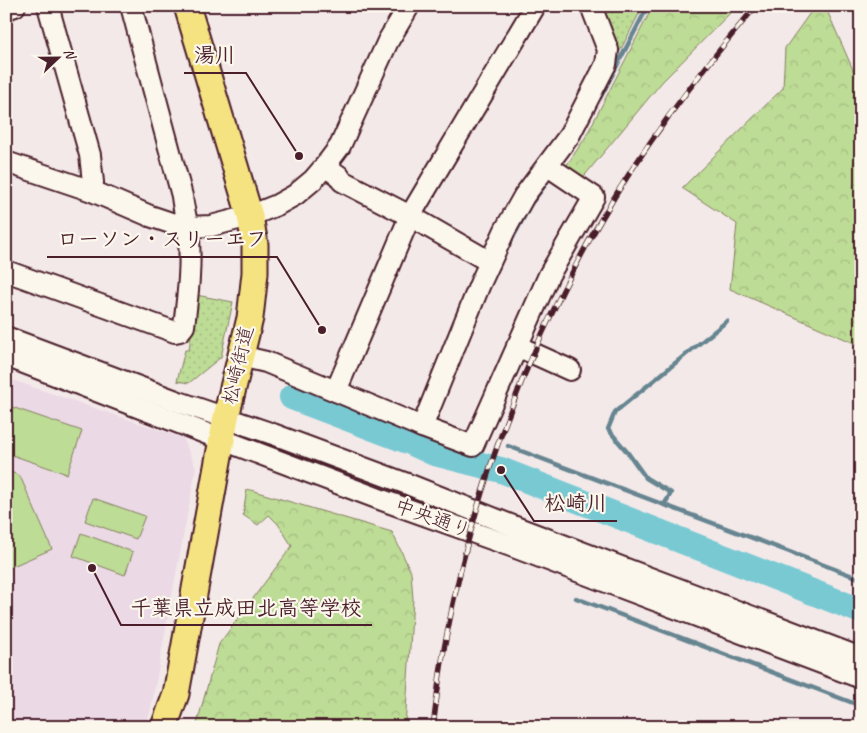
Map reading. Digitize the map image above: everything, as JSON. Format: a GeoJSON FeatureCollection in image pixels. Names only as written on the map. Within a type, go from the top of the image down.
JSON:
{"type":"FeatureCollection","features":[{"type":"Feature","properties":{"kind":"main road","name":"松崎街道"},"geometry":{"type":"LineString","coordinates":[[164,727],[176,694],[224,428],[250,318],[255,273],[255,245],[250,216],[187,6]]}},
{"type":"Feature","properties":{"kind":"street"},"geometry":{"type":"LineString","coordinates":[[6,9],[15,6]]}},
{"type":"Feature","properties":{"kind":"street"},"geometry":{"type":"LineString","coordinates":[[48,6],[90,155],[92,191]]}},
{"type":"Feature","properties":{"kind":"street"},"geometry":{"type":"LineString","coordinates":[[6,271],[175,332],[180,331],[184,326],[189,293],[188,227],[182,196],[131,6]]}},
{"type":"Feature","properties":{"kind":"street"},"geometry":{"type":"LineString","coordinates":[[6,162],[92,191],[150,216],[188,227],[211,226],[250,216],[295,195],[313,180],[325,166],[340,146],[388,41],[409,6]]}},
{"type":"Feature","properties":{"kind":"street"},"geometry":{"type":"LineString","coordinates":[[336,392],[410,216],[535,6]]}},
{"type":"Feature","properties":{"kind":"street"},"geometry":{"type":"LineString","coordinates":[[422,427],[505,230],[524,196],[569,136],[606,64],[608,50],[605,38],[591,6]]}},
{"type":"Feature","properties":{"kind":"street"},"geometry":{"type":"LineString","coordinates":[[325,166],[342,181],[410,216],[490,262]]}},
{"type":"Feature","properties":{"kind":"street"},"geometry":{"type":"LineString","coordinates":[[240,356],[266,362],[422,427],[473,446],[550,275],[594,197],[548,166]]}},
{"type":"Feature","properties":{"kind":"street","name":"中央通り"},"geometry":{"type":"LineString","coordinates":[[6,337],[179,402],[224,428],[382,500],[520,549],[861,678]]}},
{"type":"Feature","properties":{"kind":"street"},"geometry":{"type":"LineString","coordinates":[[517,346],[570,370]]}},
{"type":"Feature","properties":{"kind":"street","name":"中央通り"},"geometry":{"type":"LineString","coordinates":[[6,356],[224,428],[410,485],[861,658]]}},
{"type":"Feature","properties":{"kind":"shaded area"},"geometry":{"type":"Polygon","coordinates":[[[6,378],[183,438],[196,468],[150,713],[142,727],[6,727],[6,378]]]}},
{"type":"Feature","properties":{"kind":"green space"},"geometry":{"type":"Polygon","coordinates":[[[600,6],[643,6],[618,55],[616,42],[600,6]]]}},
{"type":"Feature","properties":{"kind":"green space"},"geometry":{"type":"Polygon","coordinates":[[[653,6],[737,6],[662,82],[571,192],[554,184],[585,138],[653,6]]]}},
{"type":"Feature","properties":{"kind":"green space"},"geometry":{"type":"Polygon","coordinates":[[[815,6],[825,6],[861,88],[861,346],[730,289],[737,224],[682,188],[783,88],[785,48],[815,6]]]}},
{"type":"Feature","properties":{"kind":"green space"},"geometry":{"type":"Polygon","coordinates":[[[196,295],[233,302],[221,357],[189,383],[177,381],[185,350],[189,350],[196,295]]]}},
{"type":"Feature","properties":{"kind":"green space"},"geometry":{"type":"Polygon","coordinates":[[[6,405],[82,431],[67,474],[6,453],[6,405]]]}},
{"type":"Feature","properties":{"kind":"green space"},"geometry":{"type":"Polygon","coordinates":[[[6,470],[20,476],[52,549],[6,569],[6,470]]]}},
{"type":"Feature","properties":{"kind":"green space"},"geometry":{"type":"Polygon","coordinates":[[[247,489],[392,532],[411,572],[413,599],[405,727],[196,727],[219,644],[292,546],[278,524],[269,515],[258,525],[243,515],[247,489]]]}},
{"type":"Feature","properties":{"kind":"green space"},"geometry":{"type":"Polygon","coordinates":[[[93,498],[145,516],[136,539],[85,521],[93,498]]]}},
{"type":"Feature","properties":{"kind":"green space"},"geometry":{"type":"Polygon","coordinates":[[[81,533],[133,552],[125,575],[73,556],[81,533]]]}},
{"type":"Feature","properties":{"kind":"waterway"},"geometry":{"type":"LineString","coordinates":[[600,98],[648,6]]}},
{"type":"Feature","properties":{"kind":"waterway"},"geometry":{"type":"LineString","coordinates":[[509,245],[531,204],[546,184]]}},
{"type":"Feature","properties":{"kind":"waterway"},"geometry":{"type":"LineString","coordinates":[[664,505],[671,493],[646,478],[608,429],[615,412],[727,321]]}},
{"type":"Feature","properties":{"kind":"waterway"},"geometry":{"type":"LineString","coordinates":[[292,397],[408,441],[434,453],[501,470],[861,611]]}},
{"type":"Feature","properties":{"kind":"waterway"},"geometry":{"type":"LineString","coordinates":[[508,446],[861,579]]}},
{"type":"Feature","properties":{"kind":"waterway"},"geometry":{"type":"LineString","coordinates":[[576,598],[861,706]]}},
{"type":"Feature","properties":{"kind":"railway"},"geometry":{"type":"LineString","coordinates":[[433,727],[444,650],[457,584],[471,529],[487,475],[527,369],[575,267],[619,190],[655,135],[694,82],[756,6]]}},
{"type":"Feature","properties":{"kind":"railway"},"geometry":{"type":"LineString","coordinates":[[857,6],[861,15]]}},
{"type":"Feature","properties":{"kind":"place","name":"湯川"},"geometry":{"type":"Point","coordinates":[299,156]}},
{"type":"Feature","properties":{"kind":"place","name":"ローソン・スリーエフ"},"geometry":{"type":"Point","coordinates":[322,330]}},
{"type":"Feature","properties":{"kind":"place","name":"松崎川"},"geometry":{"type":"Point","coordinates":[501,470]}},
{"type":"Feature","properties":{"kind":"place","name":"千葉県立成田北高等学校"},"geometry":{"type":"Point","coordinates":[92,568]}}]}
